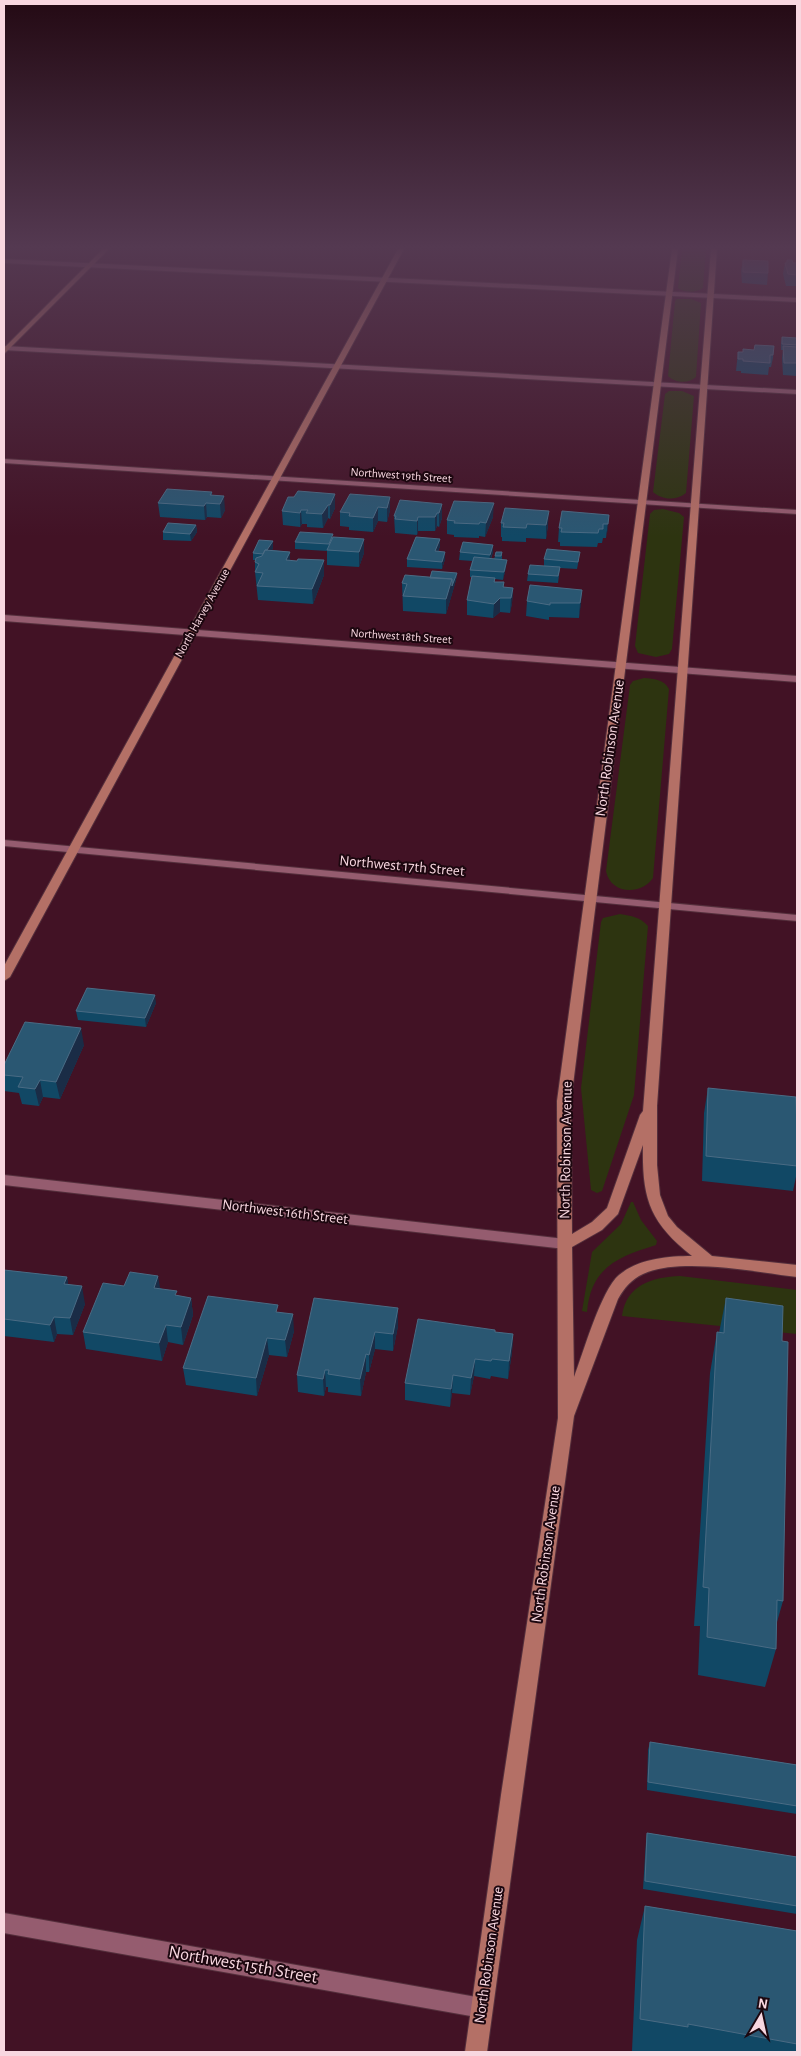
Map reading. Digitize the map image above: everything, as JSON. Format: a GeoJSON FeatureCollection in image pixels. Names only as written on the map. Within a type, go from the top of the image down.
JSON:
{"type":"FeatureCollection","features":[{"type":"Feature","properties":{"kind":"street","name":"North Harvey Avenue"},"geometry":{"type":"LineString","coordinates":[[4,977],[348,345]]}},
{"type":"Feature","properties":{"kind":"street","name":"North Robinson Avenue"},"geometry":{"type":"LineString","coordinates":[[476,2052],[566,1418],[564,1101],[663,345]]}},
{"type":"Feature","properties":{"kind":"street"},"geometry":{"type":"LineString","coordinates":[[707,345],[650,1106],[651,1168],[655,1206],[671,1230],[708,1261]]}},
{"type":"Feature","properties":{"kind":"street"},"geometry":{"type":"LineString","coordinates":[[5,349],[797,392]]}},
{"type":"Feature","properties":{"kind":"street","name":"Northwest 19th Street"},"geometry":{"type":"LineString","coordinates":[[4,461],[797,512]]}},
{"type":"Feature","properties":{"kind":"street","name":"Northwest 18th Street"},"geometry":{"type":"LineString","coordinates":[[4,618],[797,679]]}},
{"type":"Feature","properties":{"kind":"street","name":"Northwest 17th Street"},"geometry":{"type":"LineString","coordinates":[[4,843],[797,918]]}},
{"type":"Feature","properties":{"kind":"street"},"geometry":{"type":"LineString","coordinates":[[565,1244],[593,1229],[607,1218],[613,1210],[650,1106]]}},
{"type":"Feature","properties":{"kind":"street","name":"Northwest 16th Street"},"geometry":{"type":"LineString","coordinates":[[4,1180],[565,1244]]}},
{"type":"Feature","properties":{"kind":"street"},"geometry":{"type":"LineString","coordinates":[[566,1418],[608,1304],[624,1279],[635,1271],[650,1266],[675,1262],[708,1261],[797,1271]]}},
{"type":"Feature","properties":{"kind":"street","name":"Northwest 15th Street"},"geometry":{"type":"LineString","coordinates":[[4,1923],[482,2008]]}},
{"type":"Feature","properties":{"kind":"green space"},"geometry":{"type":"Polygon","coordinates":[[[671,345],[698,345],[696,377],[690,381],[682,382],[668,376],[671,345]]]}},
{"type":"Feature","properties":{"kind":"green space"},"geometry":{"type":"Polygon","coordinates":[[[669,391],[682,391],[694,396],[686,493],[674,498],[665,498],[653,492],[665,394],[669,391]]]}},
{"type":"Feature","properties":{"kind":"green space"},"geometry":{"type":"Polygon","coordinates":[[[663,509],[679,513],[684,517],[672,649],[669,654],[656,657],[638,653],[635,646],[650,514],[654,510],[663,509]]]}},
{"type":"Feature","properties":{"kind":"green space"},"geometry":{"type":"Polygon","coordinates":[[[644,678],[662,681],[669,689],[653,878],[641,888],[626,890],[613,884],[606,871],[630,685],[633,681],[644,678]]]}},
{"type":"Feature","properties":{"kind":"green space"},"geometry":{"type":"Polygon","coordinates":[[[620,914],[639,919],[648,926],[634,1095],[602,1191],[597,1193],[591,1190],[581,1088],[601,922],[603,918],[620,914]]]}},
{"type":"Feature","properties":{"kind":"green space"},"geometry":{"type":"Polygon","coordinates":[[[631,1202],[633,1202],[641,1220],[657,1241],[656,1245],[630,1254],[609,1266],[594,1284],[587,1312],[582,1311],[592,1252],[621,1224],[631,1202]]]}},
{"type":"Feature","properties":{"kind":"green space"},"geometry":{"type":"Polygon","coordinates":[[[680,1276],[797,1290],[797,1334],[622,1316],[624,1305],[629,1297],[642,1285],[660,1278],[680,1276]]]}},
{"type":"Feature","properties":{"kind":"building"},"geometry":{"type":"Polygon","coordinates":[[[755,345],[774,346],[773,355],[770,355],[770,363],[738,359],[738,352],[743,352],[743,349],[754,350],[755,345]]]}},
{"type":"Feature","properties":{"kind":"building"},"geometry":{"type":"Polygon","coordinates":[[[783,346],[797,347],[797,363],[784,363],[783,346]]]}},
{"type":"Feature","properties":{"kind":"building"},"geometry":{"type":"Polygon","coordinates":[[[167,489],[212,492],[210,495],[224,496],[220,504],[206,503],[204,506],[158,503],[167,489]]]}},
{"type":"Feature","properties":{"kind":"building"},"geometry":{"type":"Polygon","coordinates":[[[298,491],[335,494],[330,505],[322,514],[306,513],[308,510],[301,510],[300,513],[282,511],[288,497],[294,497],[298,491]]]}},
{"type":"Feature","properties":{"kind":"building"},"geometry":{"type":"Polygon","coordinates":[[[350,494],[390,497],[387,508],[378,507],[373,518],[349,516],[350,513],[340,512],[350,494]]]}},
{"type":"Feature","properties":{"kind":"building"},"geometry":{"type":"Polygon","coordinates":[[[400,500],[442,504],[439,513],[435,517],[418,517],[417,521],[395,519],[396,516],[394,516],[400,500]]]}},
{"type":"Feature","properties":{"kind":"building"},"geometry":{"type":"Polygon","coordinates":[[[454,501],[494,503],[486,523],[454,523],[455,521],[447,520],[454,501]]]}},
{"type":"Feature","properties":{"kind":"building"},"geometry":{"type":"Polygon","coordinates":[[[505,508],[549,511],[546,525],[527,524],[526,528],[503,527],[504,523],[501,523],[505,508]]]}},
{"type":"Feature","properties":{"kind":"building"},"geometry":{"type":"Polygon","coordinates":[[[562,511],[609,515],[608,524],[603,524],[603,529],[599,529],[598,533],[561,532],[562,528],[559,528],[562,511]]]}},
{"type":"Feature","properties":{"kind":"building"},"geometry":{"type":"Polygon","coordinates":[[[168,523],[196,525],[190,534],[163,532],[168,523]]]}},
{"type":"Feature","properties":{"kind":"building"},"geometry":{"type":"Polygon","coordinates":[[[300,532],[333,534],[329,544],[295,542],[300,532]]]}},
{"type":"Feature","properties":{"kind":"building"},"geometry":{"type":"Polygon","coordinates":[[[333,537],[364,539],[359,552],[327,550],[333,537]]]}},
{"type":"Feature","properties":{"kind":"building"},"geometry":{"type":"Polygon","coordinates":[[[416,537],[440,539],[435,551],[445,552],[442,562],[407,559],[416,537]]]}},
{"type":"Feature","properties":{"kind":"building"},"geometry":{"type":"Polygon","coordinates":[[[259,540],[273,541],[263,554],[253,553],[259,540]]]}},
{"type":"Feature","properties":{"kind":"building"},"geometry":{"type":"Polygon","coordinates":[[[463,542],[493,545],[490,555],[460,552],[463,542]]]}},
{"type":"Feature","properties":{"kind":"building"},"geometry":{"type":"Polygon","coordinates":[[[547,549],[580,552],[578,562],[544,559],[547,549]]]}},
{"type":"Feature","properties":{"kind":"building"},"geometry":{"type":"Polygon","coordinates":[[[265,550],[290,552],[286,560],[324,560],[312,589],[257,586],[263,573],[255,572],[259,564],[255,562],[256,558],[262,556],[265,550]]]}},
{"type":"Feature","properties":{"kind":"building"},"geometry":{"type":"Polygon","coordinates":[[[496,552],[502,552],[501,556],[495,556],[496,552]]]}},
{"type":"Feature","properties":{"kind":"building"},"geometry":{"type":"Polygon","coordinates":[[[474,557],[507,560],[504,572],[470,570],[474,557]]]}},
{"type":"Feature","properties":{"kind":"building"},"geometry":{"type":"Polygon","coordinates":[[[530,565],[560,567],[558,576],[528,574],[530,565]]]}},
{"type":"Feature","properties":{"kind":"building"},"geometry":{"type":"Polygon","coordinates":[[[432,571],[457,573],[452,586],[452,579],[430,578],[432,571]]]}},
{"type":"Feature","properties":{"kind":"building"},"geometry":{"type":"Polygon","coordinates":[[[405,575],[452,579],[446,599],[403,596],[407,584],[402,583],[405,575]]]}},
{"type":"Feature","properties":{"kind":"building"},"geometry":{"type":"Polygon","coordinates":[[[472,576],[495,578],[494,582],[504,582],[503,587],[513,588],[511,598],[500,598],[494,604],[467,600],[472,576]]]}},
{"type":"Feature","properties":{"kind":"building"},"geometry":{"type":"Polygon","coordinates":[[[530,585],[582,590],[580,603],[550,603],[550,605],[527,601],[530,585]]]}},
{"type":"Feature","properties":{"kind":"building"},"geometry":{"type":"Polygon","coordinates":[[[87,988],[155,995],[145,1018],[76,1011],[87,988]]]}},
{"type":"Feature","properties":{"kind":"building"},"geometry":{"type":"Polygon","coordinates":[[[25,1022],[81,1028],[56,1082],[40,1080],[35,1089],[18,1087],[23,1077],[4,1075],[4,1065],[25,1022]]]}},
{"type":"Feature","properties":{"kind":"building"},"geometry":{"type":"Polygon","coordinates":[[[708,1088],[796,1097],[797,1166],[706,1156],[708,1088]]]}},
{"type":"Feature","properties":{"kind":"building"},"geometry":{"type":"Polygon","coordinates":[[[4,1270],[67,1277],[64,1284],[82,1286],[70,1318],[54,1317],[50,1325],[4,1319],[4,1270]]]}},
{"type":"Feature","properties":{"kind":"building"},"geometry":{"type":"Polygon","coordinates":[[[130,1272],[158,1276],[154,1288],[177,1291],[175,1295],[191,1298],[181,1327],[166,1325],[159,1343],[83,1332],[103,1283],[124,1286],[130,1272]]]}},
{"type":"Feature","properties":{"kind":"building"},"geometry":{"type":"Polygon","coordinates":[[[208,1296],[278,1305],[276,1312],[293,1314],[285,1340],[267,1338],[256,1378],[183,1368],[208,1296]]]}},
{"type":"Feature","properties":{"kind":"building"},"geometry":{"type":"Polygon","coordinates":[[[314,1298],[398,1308],[393,1334],[375,1332],[369,1355],[366,1354],[360,1379],[328,1374],[329,1370],[325,1370],[323,1379],[297,1375],[314,1298]]]}},
{"type":"Feature","properties":{"kind":"building"},"geometry":{"type":"Polygon","coordinates":[[[726,1298],[783,1306],[782,1341],[788,1342],[783,1601],[777,1600],[776,1649],[707,1637],[709,1588],[703,1587],[717,1332],[724,1333],[726,1298]]]}},
{"type":"Feature","properties":{"kind":"building"},"geometry":{"type":"Polygon","coordinates":[[[418,1319],[513,1334],[509,1361],[475,1359],[471,1378],[453,1375],[451,1389],[405,1383],[418,1319]]]}},
{"type":"Feature","properties":{"kind":"building"},"geometry":{"type":"Polygon","coordinates":[[[650,1742],[797,1765],[797,1806],[648,1782],[650,1742]]]}},
{"type":"Feature","properties":{"kind":"building"},"geometry":{"type":"Polygon","coordinates":[[[647,1833],[797,1857],[797,1906],[645,1881],[647,1833]]]}},
{"type":"Feature","properties":{"kind":"building"},"geometry":{"type":"Polygon","coordinates":[[[645,1906],[797,1931],[797,2044],[688,2024],[688,2027],[640,2019],[645,1906]]]}}]}
